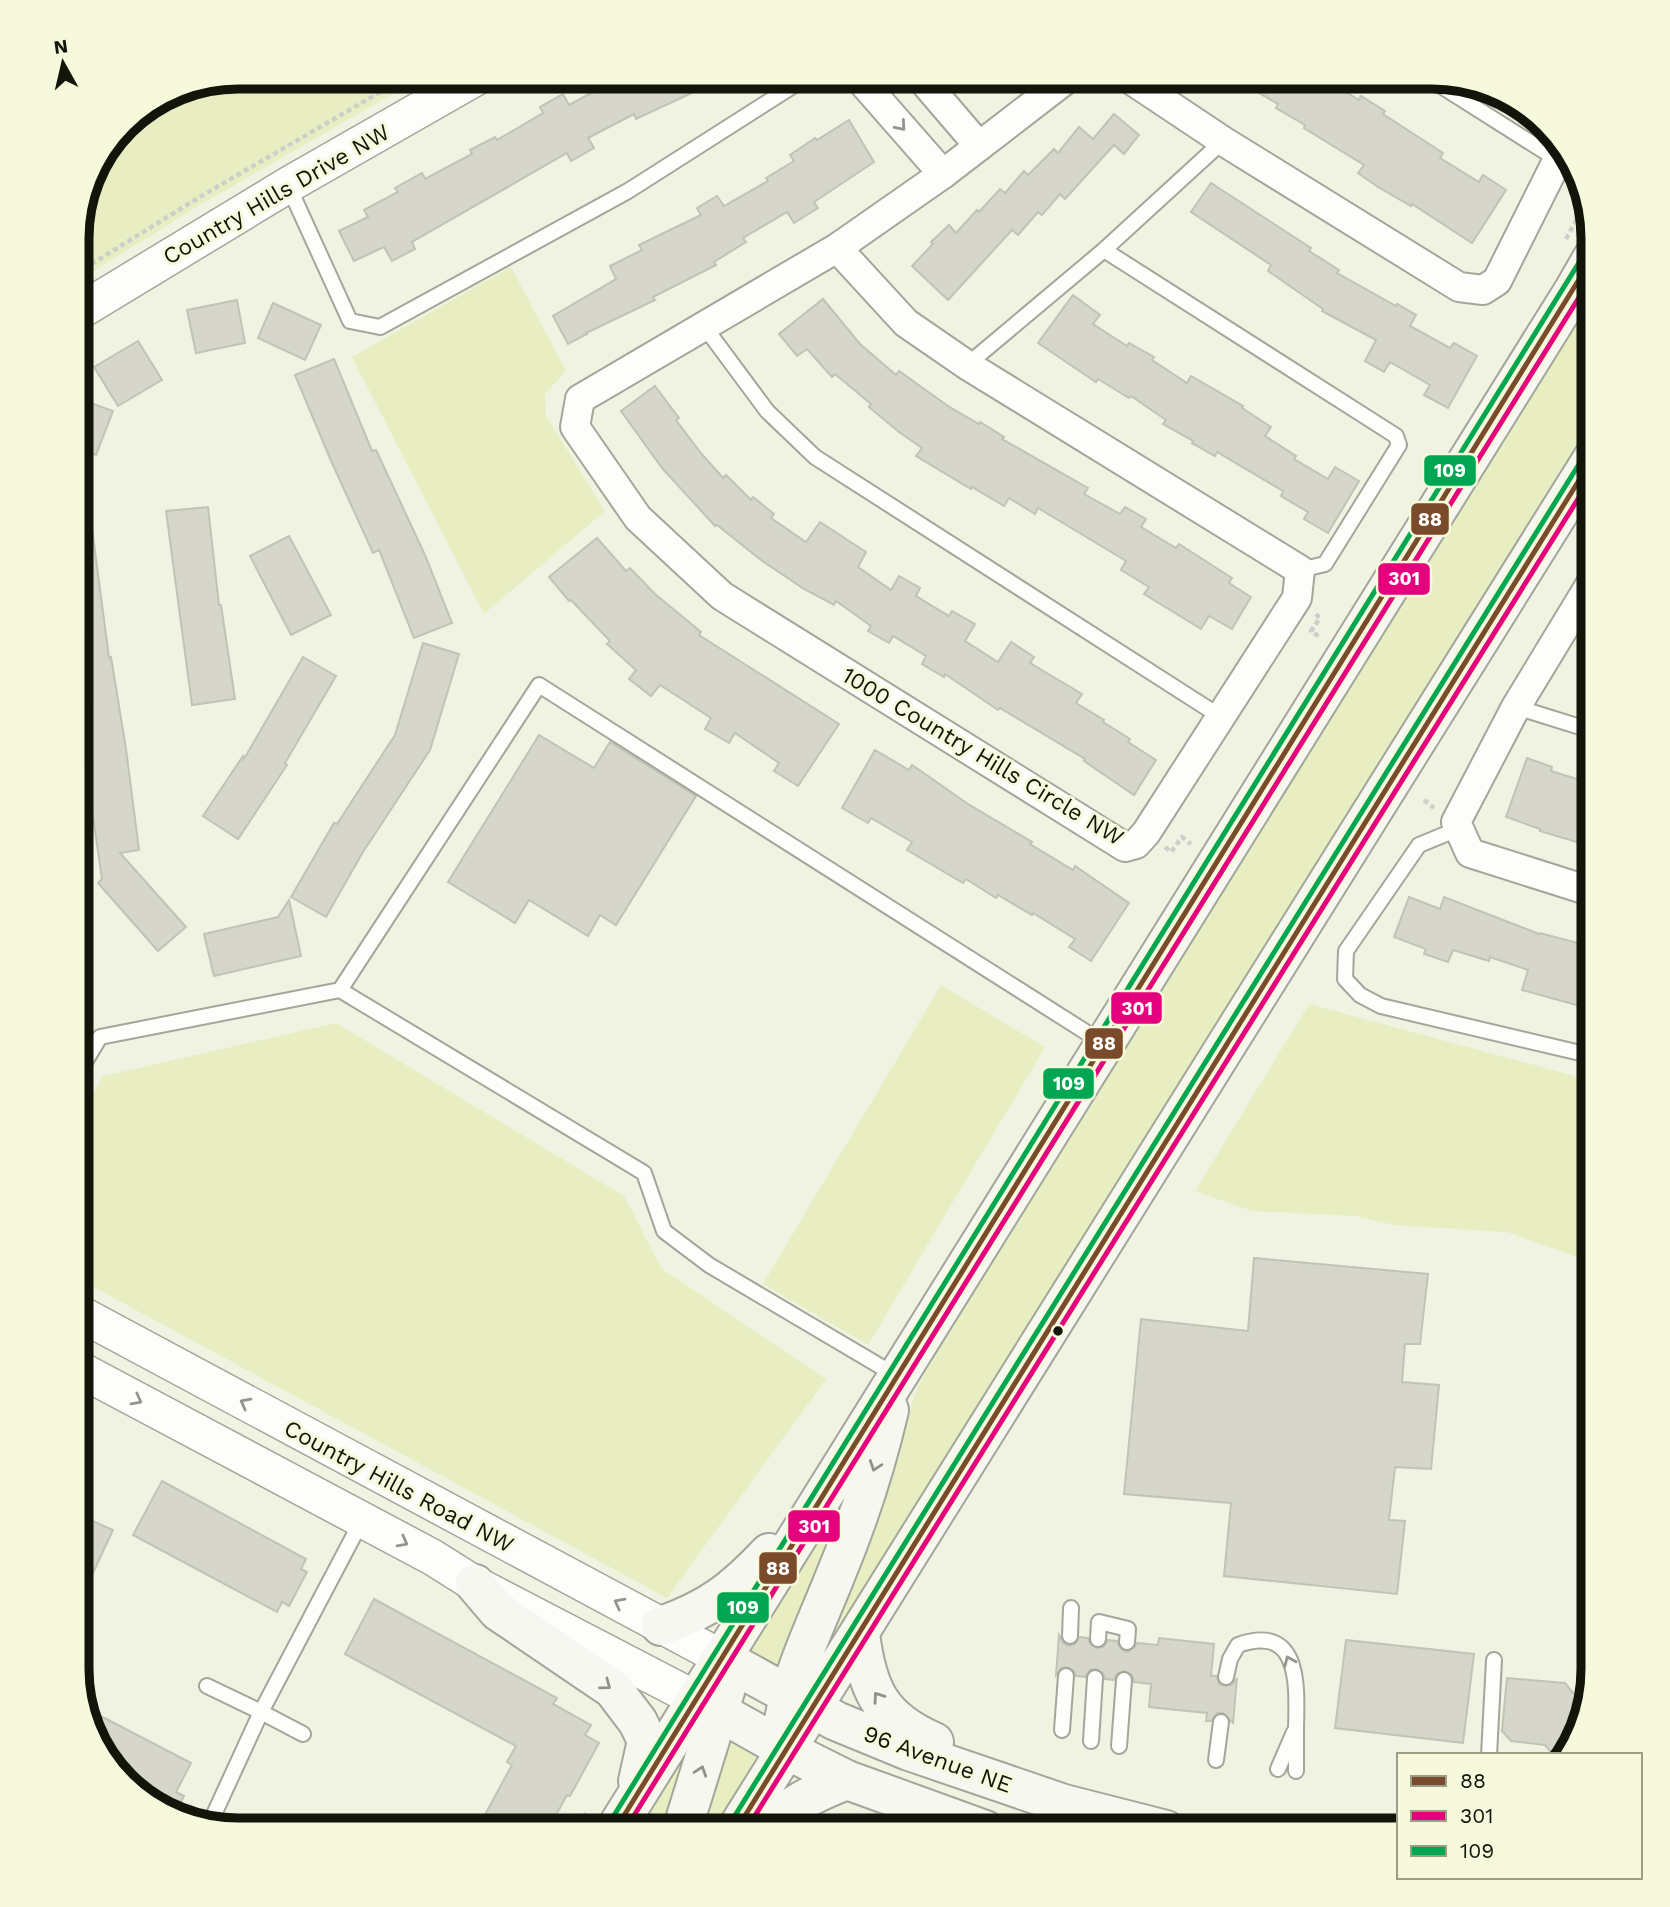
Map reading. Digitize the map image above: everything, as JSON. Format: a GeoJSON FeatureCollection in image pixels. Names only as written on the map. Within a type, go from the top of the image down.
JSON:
{"type":"FeatureCollection","features":[{"type":"Feature","properties":{"kind":"main road"},"geometry":{"type":"LineString","coordinates":[[622,1818],[634,1797],[708,1705],[725,1697],[727,1682],[722,1658],[1581,277]]}},
{"type":"Feature","properties":{"kind":"main road"},"geometry":{"type":"LineString","coordinates":[[744,1818],[787,1750],[783,1723],[860,1634],[1581,477]]}},
{"type":"Feature","properties":{"kind":"main road"},"geometry":{"type":"LineString","coordinates":[[800,1702],[845,1553],[878,1457],[897,1376]]}},
{"type":"Feature","properties":{"kind":"main road"},"geometry":{"type":"LineString","coordinates":[[661,1626],[688,1616],[729,1593],[827,1490]]}},
{"type":"Feature","properties":{"kind":"main road"},"geometry":{"type":"LineString","coordinates":[[475,1584],[498,1611],[613,1689],[628,1708],[647,1741],[634,1797]]}},
{"type":"Feature","properties":{"kind":"main road"},"geometry":{"type":"LineString","coordinates":[[860,1634],[870,1684],[877,1698],[890,1713],[914,1733],[1008,1772],[1038,1795]]}},
{"type":"Feature","properties":{"kind":"main road","name":"96 Avenue NE"},"geometry":{"type":"LineString","coordinates":[[722,1658],[800,1702],[909,1751],[1084,1810],[1117,1818]]}},
{"type":"Feature","properties":{"kind":"main road"},"geometry":{"type":"LineString","coordinates":[[708,1705],[847,1780],[952,1818]]}},
{"type":"Feature","properties":{"kind":"main road"},"geometry":{"type":"LineString","coordinates":[[684,1818],[708,1705]]}},
{"type":"Feature","properties":{"kind":"main road"},"geometry":{"type":"LineString","coordinates":[[778,1818],[797,1803],[847,1780]]}},
{"type":"Feature","properties":{"kind":"street","name":"Country Hills Drive NW"},"geometry":{"type":"LineString","coordinates":[[90,305],[454,90]]}},
{"type":"Feature","properties":{"kind":"street"},"geometry":{"type":"LineString","coordinates":[[869,90],[943,174]]}},
{"type":"Feature","properties":{"kind":"street"},"geometry":{"type":"LineString","coordinates":[[931,90],[979,146]]}},
{"type":"Feature","properties":{"kind":"street","name":"1000 Country Hills Circle NW"},"geometry":{"type":"LineString","coordinates":[[1052,90],[943,174],[837,248],[580,399],[575,427],[638,518],[722,596],[1125,847],[1136,844],[1146,834],[1297,598],[1300,570]]}},
{"type":"Feature","properties":{"kind":"street"},"geometry":{"type":"LineString","coordinates":[[1146,90],[1223,141],[1459,287],[1483,290],[1497,281],[1558,159]]}},
{"type":"Feature","properties":{"kind":"street"},"geometry":{"type":"LineString","coordinates":[[837,248],[906,323],[967,365],[1300,570]]}},
{"type":"Feature","properties":{"kind":"street"},"geometry":{"type":"LineString","coordinates":[[1581,600],[1516,707],[1455,822],[1470,853],[1581,888]]}},
{"type":"Feature","properties":{"kind":"street","name":"Country Hills Road NW"},"geometry":{"type":"LineString","coordinates":[[89,1319],[722,1658]]}},
{"type":"Feature","properties":{"kind":"street","name":"Country Hills Road NW"},"geometry":{"type":"LineString","coordinates":[[89,1375],[432,1557],[475,1584],[708,1705]]}},
{"type":"Feature","properties":{"kind":"lane"},"geometry":{"type":"LineString","coordinates":[[288,186],[350,321],[380,327],[628,191],[787,90]]}},
{"type":"Feature","properties":{"kind":"lane"},"geometry":{"type":"LineString","coordinates":[[1451,91],[1551,150]]}},
{"type":"Feature","properties":{"kind":"lane"},"geometry":{"type":"LineString","coordinates":[[967,365],[1104,250],[1223,141]]}},
{"type":"Feature","properties":{"kind":"lane"},"geometry":{"type":"LineString","coordinates":[[1104,250],[1396,436],[1399,445],[1325,564],[1300,570]]}},
{"type":"Feature","properties":{"kind":"lane"},"geometry":{"type":"LineString","coordinates":[[704,326],[767,411],[815,457],[1221,717]]}},
{"type":"Feature","properties":{"kind":"lane"},"geometry":{"type":"LineString","coordinates":[[340,990],[539,685],[1104,1044]]}},
{"type":"Feature","properties":{"kind":"lane"},"geometry":{"type":"LineString","coordinates":[[1516,707],[1581,728]]}},
{"type":"Feature","properties":{"kind":"lane"},"geometry":{"type":"LineString","coordinates":[[1458,829],[1419,845],[1346,951],[1345,979],[1360,995],[1381,1006],[1581,1053]]}},
{"type":"Feature","properties":{"kind":"lane"},"geometry":{"type":"LineString","coordinates":[[89,1054],[100,1037],[340,990],[644,1173],[664,1231],[709,1265],[897,1376]]}},
{"type":"Feature","properties":{"kind":"lane"},"geometry":{"type":"LineString","coordinates":[[213,1815],[261,1712],[362,1521]]}},
{"type":"Feature","properties":{"kind":"lane"},"geometry":{"type":"LineString","coordinates":[[1069,1636],[1072,1608]]}},
{"type":"Feature","properties":{"kind":"lane"},"geometry":{"type":"LineString","coordinates":[[1098,1639],[1099,1622],[1128,1629],[1127,1642]]}},
{"type":"Feature","properties":{"kind":"lane"},"geometry":{"type":"LineString","coordinates":[[1226,1677],[1230,1659],[1238,1645],[1268,1641],[1277,1643],[1287,1653],[1292,1665],[1297,1705],[1297,1771]]}},
{"type":"Feature","properties":{"kind":"lane"},"geometry":{"type":"LineString","coordinates":[[1489,1753],[1494,1660]]}},
{"type":"Feature","properties":{"kind":"lane"},"geometry":{"type":"LineString","coordinates":[[1062,1730],[1066,1675]]}},
{"type":"Feature","properties":{"kind":"lane"},"geometry":{"type":"LineString","coordinates":[[1091,1741],[1095,1678]]}},
{"type":"Feature","properties":{"kind":"lane"},"geometry":{"type":"LineString","coordinates":[[1119,1746],[1124,1681]]}},
{"type":"Feature","properties":{"kind":"lane"},"geometry":{"type":"LineString","coordinates":[[207,1686],[303,1734]]}},
{"type":"Feature","properties":{"kind":"lane"},"geometry":{"type":"LineString","coordinates":[[1216,1760],[1220,1722]]}},
{"type":"Feature","properties":{"kind":"lane"},"geometry":{"type":"LineString","coordinates":[[1278,1769],[1296,1728]]}},
{"type":"Feature","properties":{"kind":"path"},"geometry":{"type":"LineString","coordinates":[[90,265],[198,198],[384,90]]}},
{"type":"Feature","properties":{"kind":"green space"},"geometry":{"type":"Polygon","coordinates":[[[229,90],[399,90],[200,205],[90,273],[91,219],[94,200],[105,172],[133,133],[164,109],[190,97],[229,90]]]}},
{"type":"Feature","properties":{"kind":"green space"},"geometry":{"type":"Polygon","coordinates":[[[511,267],[566,371],[545,394],[546,416],[605,511],[484,614],[352,357],[511,267]]]}},
{"type":"Feature","properties":{"kind":"green space"},"geometry":{"type":"Polygon","coordinates":[[[1581,299],[1581,440],[1578,446],[838,1631],[832,1631],[919,1384],[956,1318],[1581,299]]]}},
{"type":"Feature","properties":{"kind":"green space"},"geometry":{"type":"Polygon","coordinates":[[[941,985],[1045,1047],[868,1345],[763,1284],[941,985]]]}},
{"type":"Feature","properties":{"kind":"green space"},"geometry":{"type":"Polygon","coordinates":[[[1309,1004],[1581,1078],[1581,1258],[1507,1232],[1394,1225],[1356,1216],[1252,1211],[1195,1191],[1309,1004]]]}},
{"type":"Feature","properties":{"kind":"green space"},"geometry":{"type":"Polygon","coordinates":[[[336,1023],[624,1196],[661,1268],[826,1379],[667,1598],[89,1285],[89,1098],[104,1076],[336,1023]]]}},
{"type":"Feature","properties":{"kind":"green space"},"geometry":{"type":"Polygon","coordinates":[[[849,1492],[779,1678],[740,1654],[838,1493],[849,1492]]]}},
{"type":"Feature","properties":{"kind":"green space"},"geometry":{"type":"Polygon","coordinates":[[[721,1734],[758,1754],[721,1818],[696,1818],[721,1734]]]}},
{"type":"Feature","properties":{"kind":"green space"},"geometry":{"type":"Polygon","coordinates":[[[692,1751],[669,1818],[637,1818],[676,1760],[692,1751]]]}},
{"type":"Feature","properties":{"kind":"building"},"geometry":{"type":"Polygon","coordinates":[[[597,90],[696,91],[636,119],[634,114],[588,138],[594,148],[571,161],[567,153],[412,242],[415,249],[392,261],[384,247],[354,261],[339,231],[368,217],[364,210],[398,192],[395,188],[422,173],[425,179],[472,154],[470,150],[495,137],[497,140],[543,113],[540,107],[563,94],[569,105],[597,90]]]}},
{"type":"Feature","properties":{"kind":"building"},"geometry":{"type":"Polygon","coordinates":[[[1254,90],[1343,90],[1359,100],[1361,96],[1385,111],[1383,114],[1443,153],[1440,158],[1479,182],[1483,175],[1506,190],[1472,243],[1358,173],[1364,165],[1304,128],[1305,125],[1276,108],[1278,104],[1254,90]]]}},
{"type":"Feature","properties":{"kind":"building"},"geometry":{"type":"Polygon","coordinates":[[[1114,114],[1139,135],[1124,154],[1114,145],[1065,199],[1060,194],[1042,215],[1038,212],[1018,235],[1012,230],[948,300],[912,266],[949,225],[956,233],[1000,189],[1005,193],[1024,171],[1028,175],[1054,149],[1058,153],[1079,127],[1093,139],[1114,114]]]}},
{"type":"Feature","properties":{"kind":"building"},"geometry":{"type":"Polygon","coordinates":[[[849,120],[874,162],[814,202],[818,208],[794,223],[787,212],[743,238],[746,242],[714,262],[716,265],[653,297],[655,300],[568,344],[553,316],[616,279],[610,266],[642,250],[639,245],[701,215],[697,208],[717,196],[724,206],[768,181],[766,178],[794,161],[790,155],[849,120]]]}},
{"type":"Feature","properties":{"kind":"building"},"geometry":{"type":"Polygon","coordinates":[[[1211,183],[1311,248],[1309,251],[1339,270],[1337,273],[1416,315],[1410,326],[1450,348],[1454,343],[1477,356],[1448,408],[1424,395],[1430,385],[1390,362],[1384,372],[1365,361],[1376,340],[1322,311],[1323,309],[1268,271],[1271,265],[1191,212],[1211,183]]]}},
{"type":"Feature","properties":{"kind":"building"},"geometry":{"type":"Polygon","coordinates":[[[1073,295],[1100,315],[1093,324],[1127,346],[1129,343],[1154,357],[1152,360],[1187,383],[1191,376],[1243,406],[1242,408],[1271,427],[1265,436],[1296,456],[1294,459],[1328,479],[1335,467],[1359,481],[1328,533],[1304,519],[1308,512],[1281,496],[1283,491],[1217,452],[1215,456],[1192,443],[1193,441],[1163,424],[1166,420],[1131,396],[1129,398],[1098,379],[1096,382],[1038,343],[1073,295]]]}},
{"type":"Feature","properties":{"kind":"building"},"geometry":{"type":"Polygon","coordinates":[[[823,299],[860,344],[896,375],[899,371],[948,406],[979,424],[980,422],[1004,437],[1002,439],[1088,488],[1084,494],[1120,514],[1125,507],[1146,519],[1141,527],[1176,548],[1179,544],[1232,578],[1229,583],[1251,597],[1232,629],[1209,616],[1201,629],[1144,594],[1149,587],[1121,570],[1126,561],[1038,508],[1035,514],[1009,498],[1004,506],[916,456],[922,448],[869,407],[871,404],[835,374],[832,377],[807,349],[797,356],[779,334],[823,299]]]}},
{"type":"Feature","properties":{"kind":"building"},"geometry":{"type":"Polygon","coordinates":[[[237,300],[245,343],[196,353],[187,310],[237,300]]]}},
{"type":"Feature","properties":{"kind":"building"},"geometry":{"type":"Polygon","coordinates":[[[273,303],[321,325],[305,360],[258,338],[273,303]]]}},
{"type":"Feature","properties":{"kind":"building"},"geometry":{"type":"Polygon","coordinates":[[[138,341],[162,380],[118,406],[94,367],[138,341]]]}},
{"type":"Feature","properties":{"kind":"building"},"geometry":{"type":"Polygon","coordinates":[[[334,359],[372,451],[376,450],[425,555],[452,623],[414,638],[379,550],[373,553],[295,375],[334,359]]]}},
{"type":"Feature","properties":{"kind":"building"},"geometry":{"type":"Polygon","coordinates":[[[655,386],[700,452],[723,478],[726,475],[751,500],[753,497],[774,514],[771,518],[806,542],[820,522],[866,552],[858,567],[891,590],[899,576],[920,588],[916,596],[949,616],[952,611],[975,624],[965,641],[998,662],[1011,642],[1034,657],[1030,663],[1082,694],[1076,703],[1104,720],[1103,722],[1130,739],[1128,742],[1156,760],[1134,795],[1084,761],[1085,759],[1000,708],[998,710],[945,674],[944,677],[922,664],[926,656],[893,636],[889,643],[868,631],[871,626],[836,601],[834,605],[804,589],[715,526],[662,468],[621,411],[655,386]]]}},
{"type":"Feature","properties":{"kind":"building"},"geometry":{"type":"Polygon","coordinates":[[[90,403],[113,411],[96,455],[90,453],[90,403]]]}},
{"type":"Feature","properties":{"kind":"building"},"geometry":{"type":"Polygon","coordinates":[[[208,507],[219,605],[235,699],[192,705],[166,511],[208,507]]]}},
{"type":"Feature","properties":{"kind":"building"},"geometry":{"type":"Polygon","coordinates":[[[90,513],[139,850],[120,853],[186,927],[158,951],[98,883],[102,879],[90,793],[90,513]]]}},
{"type":"Feature","properties":{"kind":"building"},"geometry":{"type":"Polygon","coordinates":[[[289,536],[331,615],[291,635],[250,556],[289,536]]]}},
{"type":"Feature","properties":{"kind":"building"},"geometry":{"type":"Polygon","coordinates":[[[597,538],[626,571],[630,568],[655,594],[701,632],[699,635],[839,724],[798,786],[774,771],[779,763],[735,733],[729,743],[705,729],[711,718],[660,685],[651,696],[629,679],[636,670],[607,644],[610,641],[549,577],[597,538]]]}},
{"type":"Feature","properties":{"kind":"building"},"geometry":{"type":"Polygon","coordinates":[[[423,643],[459,654],[430,750],[363,852],[326,917],[291,897],[334,823],[337,824],[395,735],[423,643]]]}},
{"type":"Feature","properties":{"kind":"building"},"geometry":{"type":"Polygon","coordinates":[[[303,657],[336,676],[285,763],[287,765],[238,839],[203,816],[243,756],[244,759],[303,657]]]}},
{"type":"Feature","properties":{"kind":"building"},"geometry":{"type":"Polygon","coordinates":[[[539,735],[594,768],[610,742],[696,796],[616,925],[600,915],[588,936],[529,900],[515,923],[448,882],[539,735]]]}},
{"type":"Feature","properties":{"kind":"building"},"geometry":{"type":"Polygon","coordinates":[[[875,750],[909,770],[912,765],[968,804],[1032,842],[1030,844],[1073,870],[1075,866],[1129,903],[1091,961],[1069,947],[1075,939],[1033,913],[1032,915],[998,895],[996,898],[966,879],[963,883],[907,850],[912,842],[871,818],[868,823],[842,808],[875,750]]]}},
{"type":"Feature","properties":{"kind":"building"},"geometry":{"type":"Polygon","coordinates":[[[1527,758],[1552,767],[1551,771],[1581,780],[1581,843],[1506,817],[1527,758]]]}},
{"type":"Feature","properties":{"kind":"building"},"geometry":{"type":"Polygon","coordinates":[[[1409,897],[1440,909],[1444,897],[1539,934],[1581,944],[1580,1006],[1522,990],[1528,970],[1490,957],[1489,961],[1453,950],[1448,962],[1424,954],[1426,949],[1394,937],[1409,897]]]}},
{"type":"Feature","properties":{"kind":"building"},"geometry":{"type":"Polygon","coordinates":[[[289,900],[301,956],[214,976],[204,934],[278,917],[289,900]]]}},
{"type":"Feature","properties":{"kind":"building"},"geometry":{"type":"Polygon","coordinates":[[[1254,1258],[1428,1274],[1420,1344],[1405,1344],[1402,1382],[1439,1385],[1431,1469],[1395,1467],[1389,1520],[1405,1521],[1397,1594],[1224,1576],[1231,1503],[1124,1494],[1141,1319],[1248,1331],[1254,1258]]]}},
{"type":"Feature","properties":{"kind":"building"},"geometry":{"type":"Polygon","coordinates":[[[162,1481],[306,1559],[301,1569],[307,1572],[289,1606],[282,1602],[277,1612],[133,1535],[162,1481]]]}},
{"type":"Feature","properties":{"kind":"building"},"geometry":{"type":"Polygon","coordinates":[[[89,1519],[113,1530],[89,1581],[89,1519]]]}},
{"type":"Feature","properties":{"kind":"building"},"geometry":{"type":"Polygon","coordinates":[[[374,1599],[557,1698],[553,1704],[591,1725],[585,1735],[599,1743],[555,1818],[483,1818],[512,1765],[507,1762],[516,1746],[345,1654],[374,1599]]]}},
{"type":"Feature","properties":{"kind":"building"},"geometry":{"type":"Polygon","coordinates":[[[1059,1635],[1064,1644],[1069,1646],[1075,1644],[1079,1637],[1088,1638],[1090,1644],[1097,1648],[1103,1647],[1108,1640],[1117,1641],[1121,1649],[1127,1652],[1137,1643],[1158,1645],[1159,1638],[1214,1644],[1211,1676],[1217,1676],[1219,1684],[1225,1686],[1233,1684],[1237,1678],[1233,1723],[1223,1713],[1217,1713],[1211,1721],[1206,1721],[1207,1713],[1149,1707],[1151,1684],[1134,1682],[1132,1675],[1125,1671],[1117,1674],[1114,1680],[1105,1679],[1103,1673],[1096,1669],[1090,1670],[1085,1677],[1076,1676],[1074,1671],[1067,1667],[1061,1668],[1056,1675],[1059,1635]]]}},
{"type":"Feature","properties":{"kind":"building"},"geometry":{"type":"Polygon","coordinates":[[[1346,1640],[1474,1654],[1463,1743],[1335,1728],[1346,1640]]]}},
{"type":"Feature","properties":{"kind":"building"},"geometry":{"type":"Polygon","coordinates":[[[1507,1678],[1565,1683],[1577,1698],[1569,1726],[1554,1753],[1545,1745],[1511,1741],[1502,1731],[1507,1678]]]}},
{"type":"Feature","properties":{"kind":"building"},"geometry":{"type":"Polygon","coordinates":[[[96,1714],[191,1763],[176,1792],[184,1796],[179,1805],[140,1781],[109,1743],[96,1714]]]}},
{"type":"Feature","properties":{"kind":"transit line","name":"109"},"geometry":{"type":"LineString","coordinates":[[612,1818],[1581,259]]}},
{"type":"Feature","properties":{"kind":"transit line","name":"88"},"geometry":{"type":"LineString","coordinates":[[622,1818],[1581,276]]}},
{"type":"Feature","properties":{"kind":"transit line","name":"301"},"geometry":{"type":"LineString","coordinates":[[632,1818],[1581,294]]}},
{"type":"Feature","properties":{"kind":"transit line","name":"109"},"geometry":{"type":"LineString","coordinates":[[733,1818],[1581,461]]}},
{"type":"Feature","properties":{"kind":"transit line","name":"88"},"geometry":{"type":"LineString","coordinates":[[743,1818],[1581,477]]}},
{"type":"Feature","properties":{"kind":"transit line","name":"301"},"geometry":{"type":"LineString","coordinates":[[754,1818],[1581,494]]}}]}
